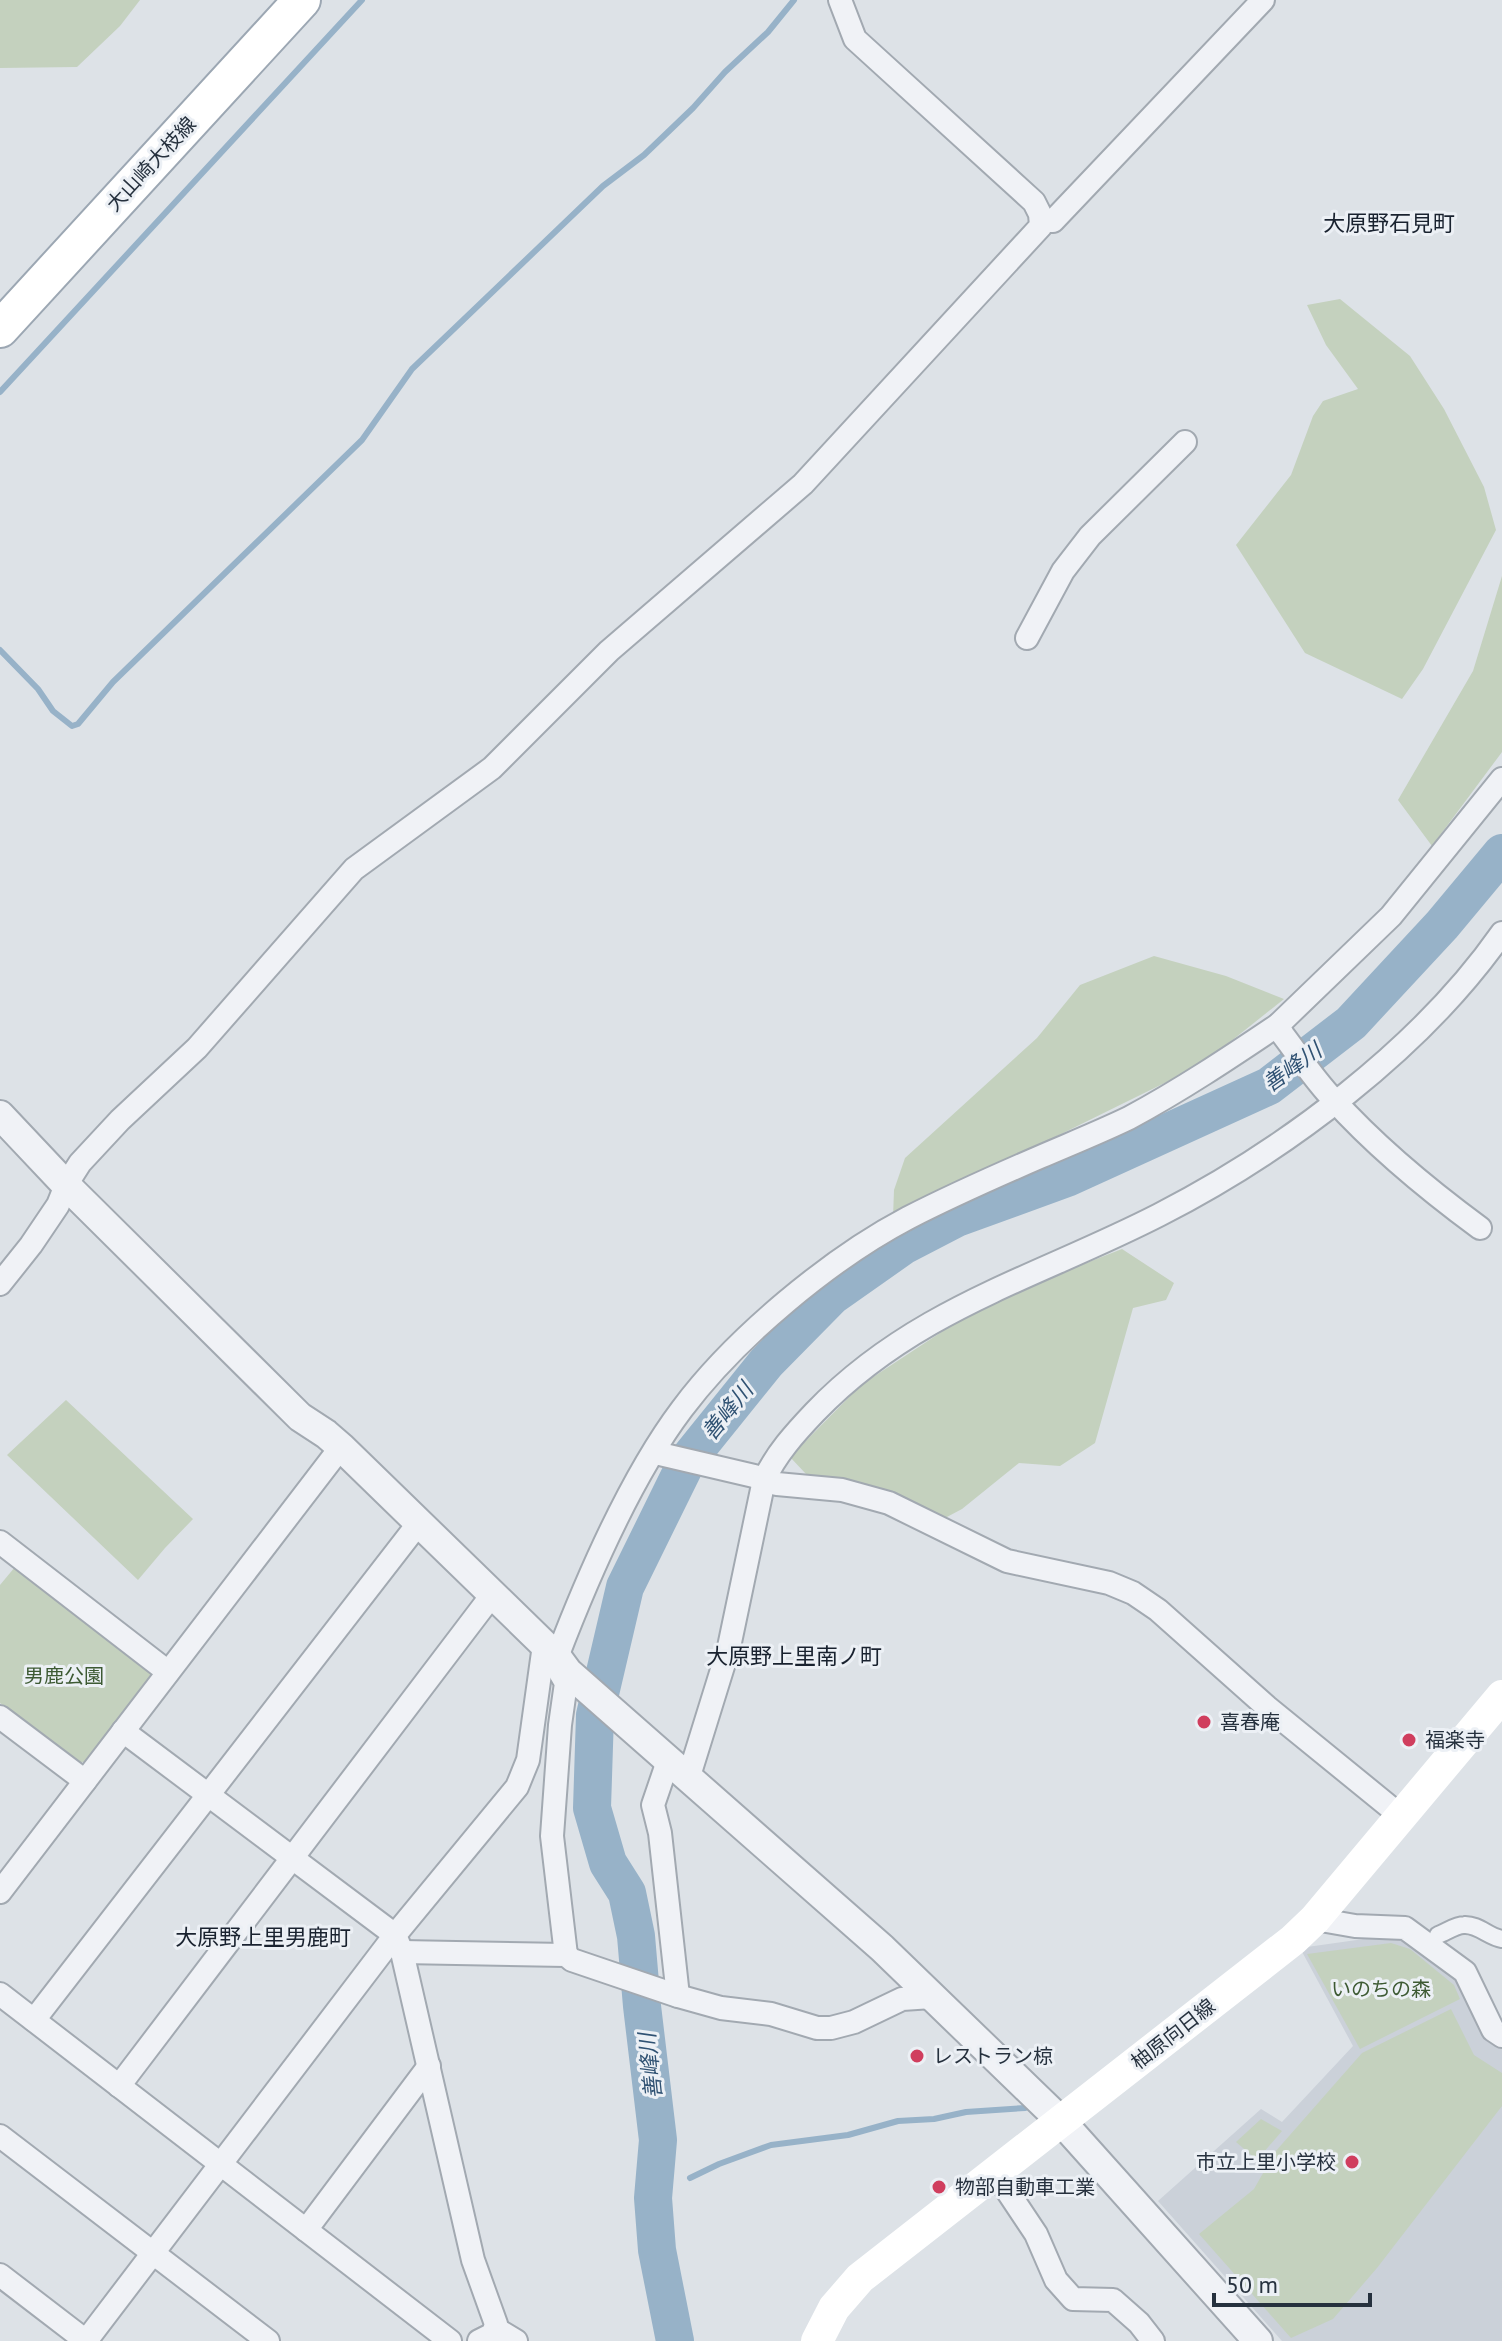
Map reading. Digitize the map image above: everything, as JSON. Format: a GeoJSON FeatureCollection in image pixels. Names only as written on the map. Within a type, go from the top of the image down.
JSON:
{"type":"FeatureCollection","features":[{"type":"Feature","properties":{"kind":"main road","name":"大山崎大枝線"},"geometry":{"type":"LineString","coordinates":[[0,305],[280,0]]}},
{"type":"Feature","properties":{"kind":"main road","name":"大山崎大枝線"},"geometry":{"type":"LineString","coordinates":[[0,329],[302,0]]}},
{"type":"Feature","properties":{"kind":"main road","name":"柚原向日線"},"geometry":{"type":"LineString","coordinates":[[817,2341],[834,2308],[860,2278],[1274,1956],[1315,1919],[1502,1696]]}},
{"type":"Feature","properties":{"kind":"street"},"geometry":{"type":"LineString","coordinates":[[0,1284],[58,1205],[80,1163],[120,1120],[197,1048],[354,869],[492,768],[609,651],[803,484],[1035,234],[1041,221],[1034,202],[855,39],[840,0]]}},
{"type":"Feature","properties":{"kind":"street"},"geometry":{"type":"LineString","coordinates":[[1041,221],[1053,221],[1263,0]]}},
{"type":"Feature","properties":{"kind":"street"},"geometry":{"type":"LineString","coordinates":[[1027,638],[1063,571],[1090,536],[1185,442]]}},
{"type":"Feature","properties":{"kind":"street"},"geometry":{"type":"LineString","coordinates":[[0,2275],[86,2341],[221,2164],[398,1944],[517,1787],[528,1760],[556,1658],[588,1579],[653,1452],[701,1384],[763,1323],[828,1269],[870,1241],[907,1219],[1126,1119],[1280,1030],[1391,916],[1502,779]]}},
{"type":"Feature","properties":{"kind":"street"},"geometry":{"type":"LineString","coordinates":[[678,1996],[660,1833],[653,1805],[729,1647],[759,1478],[833,1393],[872,1361],[918,1330],[1009,1282],[1159,1215],[1260,1156],[1405,1042],[1454,994],[1502,933]]}},
{"type":"Feature","properties":{"kind":"street"},"geometry":{"type":"LineString","coordinates":[[1280,1030],[1333,1099],[1427,1189],[1480,1228]]}},
{"type":"Feature","properties":{"kind":"street"},"geometry":{"type":"LineString","coordinates":[[0,1115],[66,1185],[300,1417],[341,1447],[556,1658],[882,1948],[1061,2121],[1258,2341]]}},
{"type":"Feature","properties":{"kind":"street"},"geometry":{"type":"LineString","coordinates":[[0,1892],[341,1447]]}},
{"type":"Feature","properties":{"kind":"street"},"geometry":{"type":"LineString","coordinates":[[660,1454],[777,1484],[842,1490],[889,1503],[1007,1561],[1109,1583],[1133,1593],[1158,1610],[1267,1707],[1402,1817]]}},
{"type":"Feature","properties":{"kind":"street"},"geometry":{"type":"LineString","coordinates":[[34,2020],[418,1524]]}},
{"type":"Feature","properties":{"kind":"street"},"geometry":{"type":"LineString","coordinates":[[0,1572],[8,1548],[168,1672]]}},
{"type":"Feature","properties":{"kind":"street"},"geometry":{"type":"LineString","coordinates":[[119,2086],[492,1595]]}},
{"type":"Feature","properties":{"kind":"street"},"geometry":{"type":"LineString","coordinates":[[556,1658],[566,1683],[552,1836],[569,1957]]}},
{"type":"Feature","properties":{"kind":"street"},"geometry":{"type":"LineString","coordinates":[[0,1717],[85,1781]]}},
{"type":"Feature","properties":{"kind":"street"},"geometry":{"type":"LineString","coordinates":[[123,1731],[292,1858],[398,1944],[569,1957],[678,1996],[721,2008],[771,2014],[817,2028],[854,2022],[902,1999],[932,1997]]}},
{"type":"Feature","properties":{"kind":"street"},"geometry":{"type":"LineString","coordinates":[[1315,1919],[1355,1926],[1405,1928],[1465,1972],[1493,2030],[1502,2036]]}},
{"type":"Feature","properties":{"kind":"street"},"geometry":{"type":"LineString","coordinates":[[1438,1935],[1463,1925],[1502,1939]]}},
{"type":"Feature","properties":{"kind":"street"},"geometry":{"type":"LineString","coordinates":[[398,1944],[473,2260],[496,2324],[488,2335],[516,2341]]}},
{"type":"Feature","properties":{"kind":"street"},"geometry":{"type":"LineString","coordinates":[[0,1994],[450,2341]]}},
{"type":"Feature","properties":{"kind":"street"},"geometry":{"type":"LineString","coordinates":[[306,2230],[429,2066]]}},
{"type":"Feature","properties":{"kind":"street"},"geometry":{"type":"LineString","coordinates":[[0,2136],[268,2341]]}},
{"type":"Feature","properties":{"kind":"street"},"geometry":{"type":"LineString","coordinates":[[996,2174],[1036,2234],[1056,2280],[1073,2299],[1113,2300],[1139,2323],[1153,2341]]}},
{"type":"Feature","properties":{"kind":"shaded area","name":"市立上里小学校"},"geometry":{"type":"Polygon","coordinates":[[[1392,1935],[1411,1940],[1457,1982],[1488,2038],[1502,2048],[1502,2341],[1282,2341],[1158,2201],[1261,2109],[1282,2122],[1353,2046],[1300,1948],[1392,1935]]]}},
{"type":"Feature","properties":{"kind":"green space"},"geometry":{"type":"Polygon","coordinates":[[[0,0],[140,0],[120,26],[77,67],[0,68],[0,0]]]}},
{"type":"Feature","properties":{"kind":"green space"},"geometry":{"type":"Polygon","coordinates":[[[1340,299],[1410,356],[1444,409],[1484,487],[1496,530],[1423,669],[1402,699],[1305,653],[1236,545],[1291,475],[1313,416],[1323,401],[1358,389],[1326,345],[1307,305],[1340,299]]]}},
{"type":"Feature","properties":{"kind":"green space"},"geometry":{"type":"Polygon","coordinates":[[[1502,576],[1502,752],[1432,846],[1398,800],[1473,671],[1502,576]]]}},
{"type":"Feature","properties":{"kind":"green space"},"geometry":{"type":"Polygon","coordinates":[[[1154,956],[1226,976],[1284,999],[1201,1065],[893,1217],[894,1190],[905,1158],[1037,1038],[1080,985],[1154,956]]]}},
{"type":"Feature","properties":{"kind":"green space"},"geometry":{"type":"Polygon","coordinates":[[[1122,1249],[1174,1283],[1166,1300],[1133,1308],[1095,1443],[1060,1466],[1019,1463],[962,1509],[945,1518],[806,1474],[790,1457],[861,1385],[987,1302],[1122,1249]]]}},
{"type":"Feature","properties":{"kind":"green space"},"geometry":{"type":"Polygon","coordinates":[[[66,1400],[193,1519],[138,1580],[7,1455],[66,1400]]]}},
{"type":"Feature","properties":{"kind":"green space","name":"男鹿公園"},"geometry":{"type":"Polygon","coordinates":[[[15,1567],[152,1669],[155,1678],[91,1762],[77,1762],[0,1703],[0,1585],[15,1567]]]}},
{"type":"Feature","properties":{"kind":"green space","name":"いのちの森"},"geometry":{"type":"Polygon","coordinates":[[[1391,1943],[1410,1949],[1454,1985],[1460,1999],[1360,2049],[1307,1954],[1391,1943]]]}},
{"type":"Feature","properties":{"kind":"green space"},"geometry":{"type":"Polygon","coordinates":[[[1451,2009],[1474,2055],[1502,2073],[1502,2106],[1377,2268],[1333,2319],[1291,2338],[1199,2234],[1254,2189],[1275,2152],[1362,2053],[1451,2009]]]}},
{"type":"Feature","properties":{"kind":"green space"},"geometry":{"type":"Polygon","coordinates":[[[1261,2119],[1282,2131],[1257,2160],[1236,2142],[1261,2119]]]}},
{"type":"Feature","properties":{"kind":"waterway"},"geometry":{"type":"LineString","coordinates":[[0,392],[362,0]]}},
{"type":"Feature","properties":{"kind":"waterway"},"geometry":{"type":"LineString","coordinates":[[0,650],[38,689],[53,711],[72,726],[78,724],[113,682],[362,440],[412,369],[603,186],[644,155],[693,108],[725,72],[768,32],[794,0]]}},
{"type":"Feature","properties":{"kind":"waterway","name":"善峰川"},"geometry":{"type":"LineString","coordinates":[[675,2341],[657,2250],[653,2198],[658,2140],[636,1936],[627,1893],[608,1863],[592,1808],[595,1715],[625,1587],[687,1461],[766,1363],[832,1296],[903,1246],[957,1218],[1067,1178],[1269,1086],[1351,1023],[1442,925],[1502,853]]}},
{"type":"Feature","properties":{"kind":"waterway"},"geometry":{"type":"LineString","coordinates":[[690,2178],[771,2145],[848,2135],[898,2121],[1025,2108]]}},
{"type":"Feature","properties":{"kind":"place","name":"喜春庵"},"geometry":{"type":"Point","coordinates":[1204,1722]}},
{"type":"Feature","properties":{"kind":"place","name":"福楽寺"},"geometry":{"type":"Point","coordinates":[1409,1740]}},
{"type":"Feature","properties":{"kind":"place","name":"レストラン椋"},"geometry":{"type":"Point","coordinates":[917,2056]}},
{"type":"Feature","properties":{"kind":"place","name":"市立上里小学校"},"geometry":{"type":"Point","coordinates":[1352,2162]}},
{"type":"Feature","properties":{"kind":"place","name":"物部自動車工業"},"geometry":{"type":"Point","coordinates":[939,2187]}},
{"type":"Feature","properties":{"kind":"district","name":"大原野石見町"},"geometry":{"type":"Point","coordinates":[1389,223]}},
{"type":"Feature","properties":{"kind":"district","name":"大原野上里南ノ町"},"geometry":{"type":"Point","coordinates":[794,1656]}},
{"type":"Feature","properties":{"kind":"district","name":"大原野上里男鹿町"},"geometry":{"type":"Point","coordinates":[263,1937]}}]}
